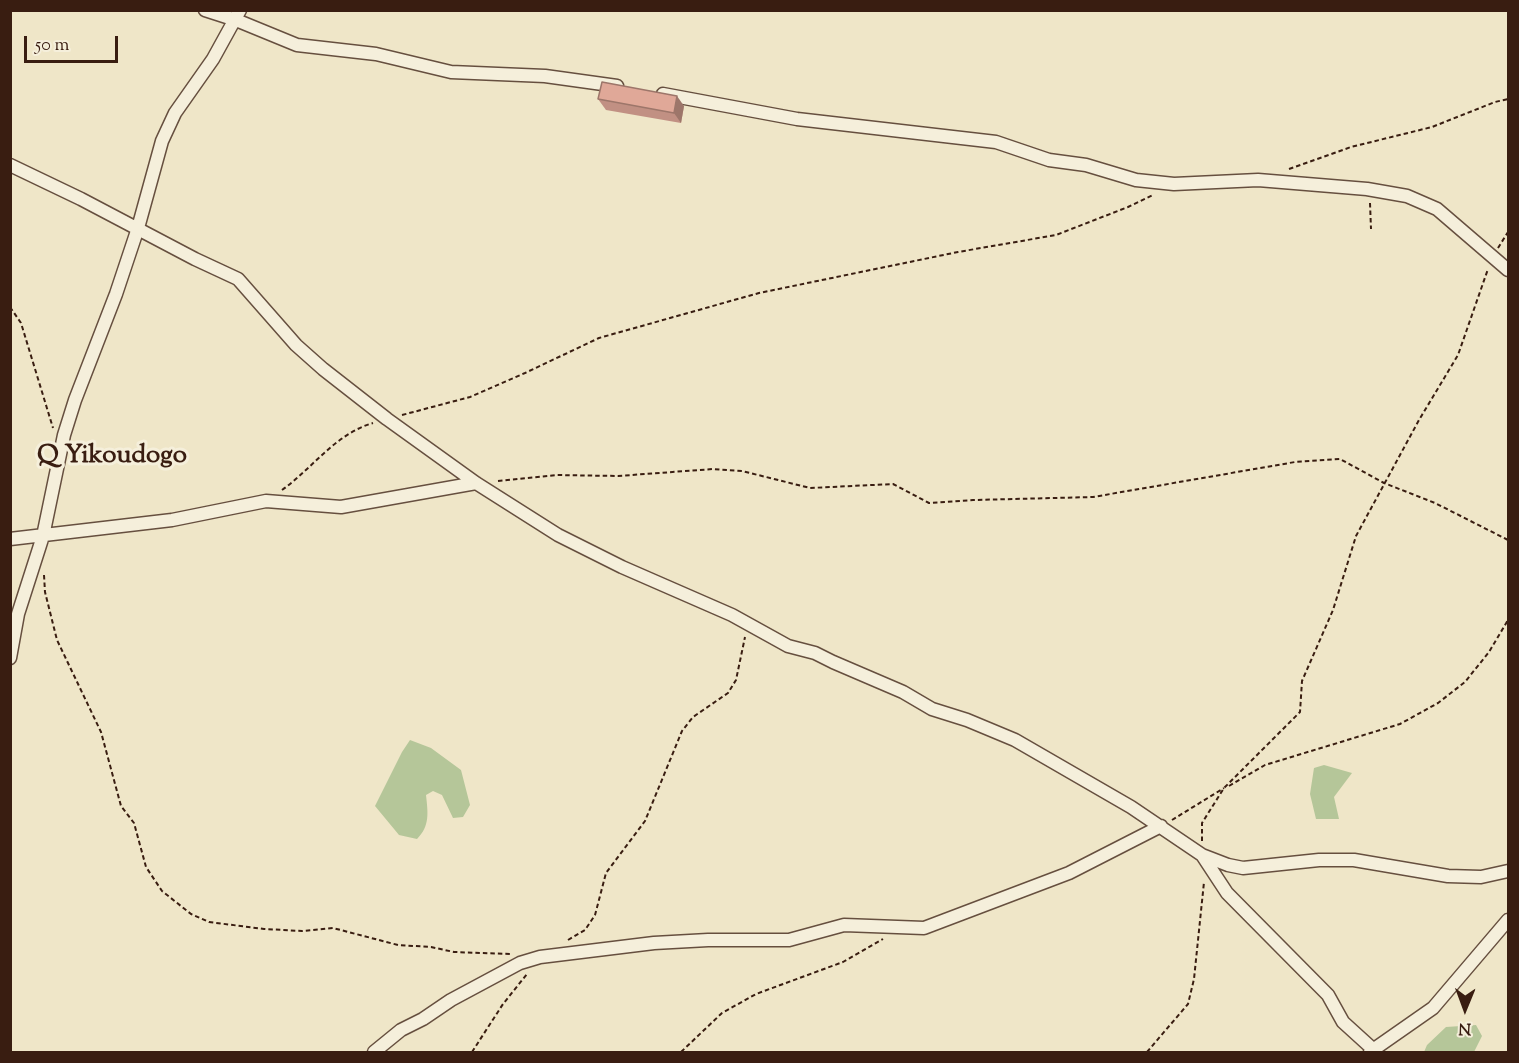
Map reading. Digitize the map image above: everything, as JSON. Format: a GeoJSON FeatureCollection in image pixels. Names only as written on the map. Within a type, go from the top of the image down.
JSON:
{"type":"FeatureCollection","features":[{"type":"Feature","properties":{"kind":"street"},"geometry":{"type":"LineString","coordinates":[[205,10],[238,15],[297,45],[376,54],[451,72],[545,76],[632,88]]}},
{"type":"Feature","properties":{"kind":"street"},"geometry":{"type":"LineString","coordinates":[[10,658],[18,614],[43,536],[67,427],[138,228],[162,141],[175,113],[213,59],[238,15]]}},
{"type":"Feature","properties":{"kind":"street"},"geometry":{"type":"LineString","coordinates":[[655,92],[797,118],[996,142],[1049,160],[1086,165],[1136,180],[1174,184],[1258,180],[1367,189],[1407,196],[1437,209],[1492,258],[1509,270]]}},
{"type":"Feature","properties":{"kind":"street"},"geometry":{"type":"LineString","coordinates":[[10,165],[238,279],[296,345],[323,369],[387,419],[476,483],[558,536],[748,624],[788,646],[815,653],[903,692],[932,710],[967,720],[1015,740],[1161,826],[1202,855],[1243,868],[1293,861],[1354,860],[1448,876],[1481,877],[1509,871]]}},
{"type":"Feature","properties":{"kind":"street"},"geometry":{"type":"LineString","coordinates":[[10,539],[172,520],[266,501],[341,507],[476,483]]}},
{"type":"Feature","properties":{"kind":"street"},"geometry":{"type":"LineString","coordinates":[[374,1053],[401,1030],[423,1019],[451,1000],[520,963],[540,957],[654,943],[789,940],[844,925],[924,928],[1068,873],[1161,826]]}},
{"type":"Feature","properties":{"kind":"street"},"geometry":{"type":"LineString","coordinates":[[1202,855],[1227,892],[1328,995],[1343,1022],[1373,1051],[1433,1008],[1509,920]]}},
{"type":"Feature","properties":{"kind":"path"},"geometry":{"type":"LineString","coordinates":[[1289,169],[1351,147],[1432,128],[1495,102],[1509,99]]}},
{"type":"Feature","properties":{"kind":"path"},"geometry":{"type":"LineString","coordinates":[[1367,189],[1370,199],[1371,229]]}},
{"type":"Feature","properties":{"kind":"path"},"geometry":{"type":"LineString","coordinates":[[266,501],[288,486],[333,445],[358,427],[470,397],[599,338],[759,293],[958,252],[1056,235],[1128,207],[1156,193]]}},
{"type":"Feature","properties":{"kind":"path"},"geometry":{"type":"LineString","coordinates":[[1202,855],[1202,823],[1224,788],[1300,711],[1302,681],[1333,610],[1356,536],[1458,355],[1492,258],[1509,231]]}},
{"type":"Feature","properties":{"kind":"path"},"geometry":{"type":"LineString","coordinates":[[10,307],[21,323],[54,433]]}},
{"type":"Feature","properties":{"kind":"path"},"geometry":{"type":"LineString","coordinates":[[476,483],[557,475],[618,476],[713,469],[742,471],[810,488],[893,484],[929,503],[1093,497],[1295,462],[1340,459],[1384,483],[1435,503],[1509,540]]}},
{"type":"Feature","properties":{"kind":"path"},"geometry":{"type":"LineString","coordinates":[[44,570],[45,592],[57,640],[101,732],[121,806],[134,824],[146,867],[162,891],[191,914],[209,922],[302,932],[333,928],[398,945],[431,947],[454,952],[519,955]]}},
{"type":"Feature","properties":{"kind":"path"},"geometry":{"type":"LineString","coordinates":[[1161,826],[1264,765],[1400,723],[1438,703],[1465,682],[1490,652],[1509,620]]}},
{"type":"Feature","properties":{"kind":"path"},"geometry":{"type":"LineString","coordinates":[[567,941],[585,930],[595,915],[606,873],[645,822],[682,731],[693,717],[728,693],[736,680],[748,624]]}},
{"type":"Feature","properties":{"kind":"path"},"geometry":{"type":"LineString","coordinates":[[1147,1053],[1188,1004],[1194,979],[1204,879]]}},
{"type":"Feature","properties":{"kind":"path"},"geometry":{"type":"LineString","coordinates":[[681,1053],[722,1013],[756,994],[843,962],[887,938]]}},
{"type":"Feature","properties":{"kind":"path"},"geometry":{"type":"LineString","coordinates":[[472,1053],[503,1004],[540,957]]}},
{"type":"Feature","properties":{"kind":"green space"},"geometry":{"type":"Polygon","coordinates":[[[410,740],[431,748],[461,770],[470,805],[463,817],[453,818],[442,795],[433,791],[426,795],[426,824],[417,839],[399,835],[375,806],[410,740]]]}},
{"type":"Feature","properties":{"kind":"green space"},"geometry":{"type":"Polygon","coordinates":[[[1324,765],[1352,773],[1334,797],[1339,819],[1316,819],[1310,794],[1314,768],[1324,765]]]}},
{"type":"Feature","properties":{"kind":"green space"},"geometry":{"type":"Polygon","coordinates":[[[1476,1025],[1482,1036],[1474,1052],[1424,1052],[1427,1045],[1446,1027],[1476,1025]]]}},
{"type":"Feature","properties":{"kind":"building"},"geometry":{"type":"Polygon","coordinates":[[[602,82],[677,96],[674,113],[598,99],[602,82]]]}},
{"type":"Feature","properties":{"kind":"district","name":"Q Yikoudogo"},"geometry":{"type":"Point","coordinates":[112,458]}}]}
